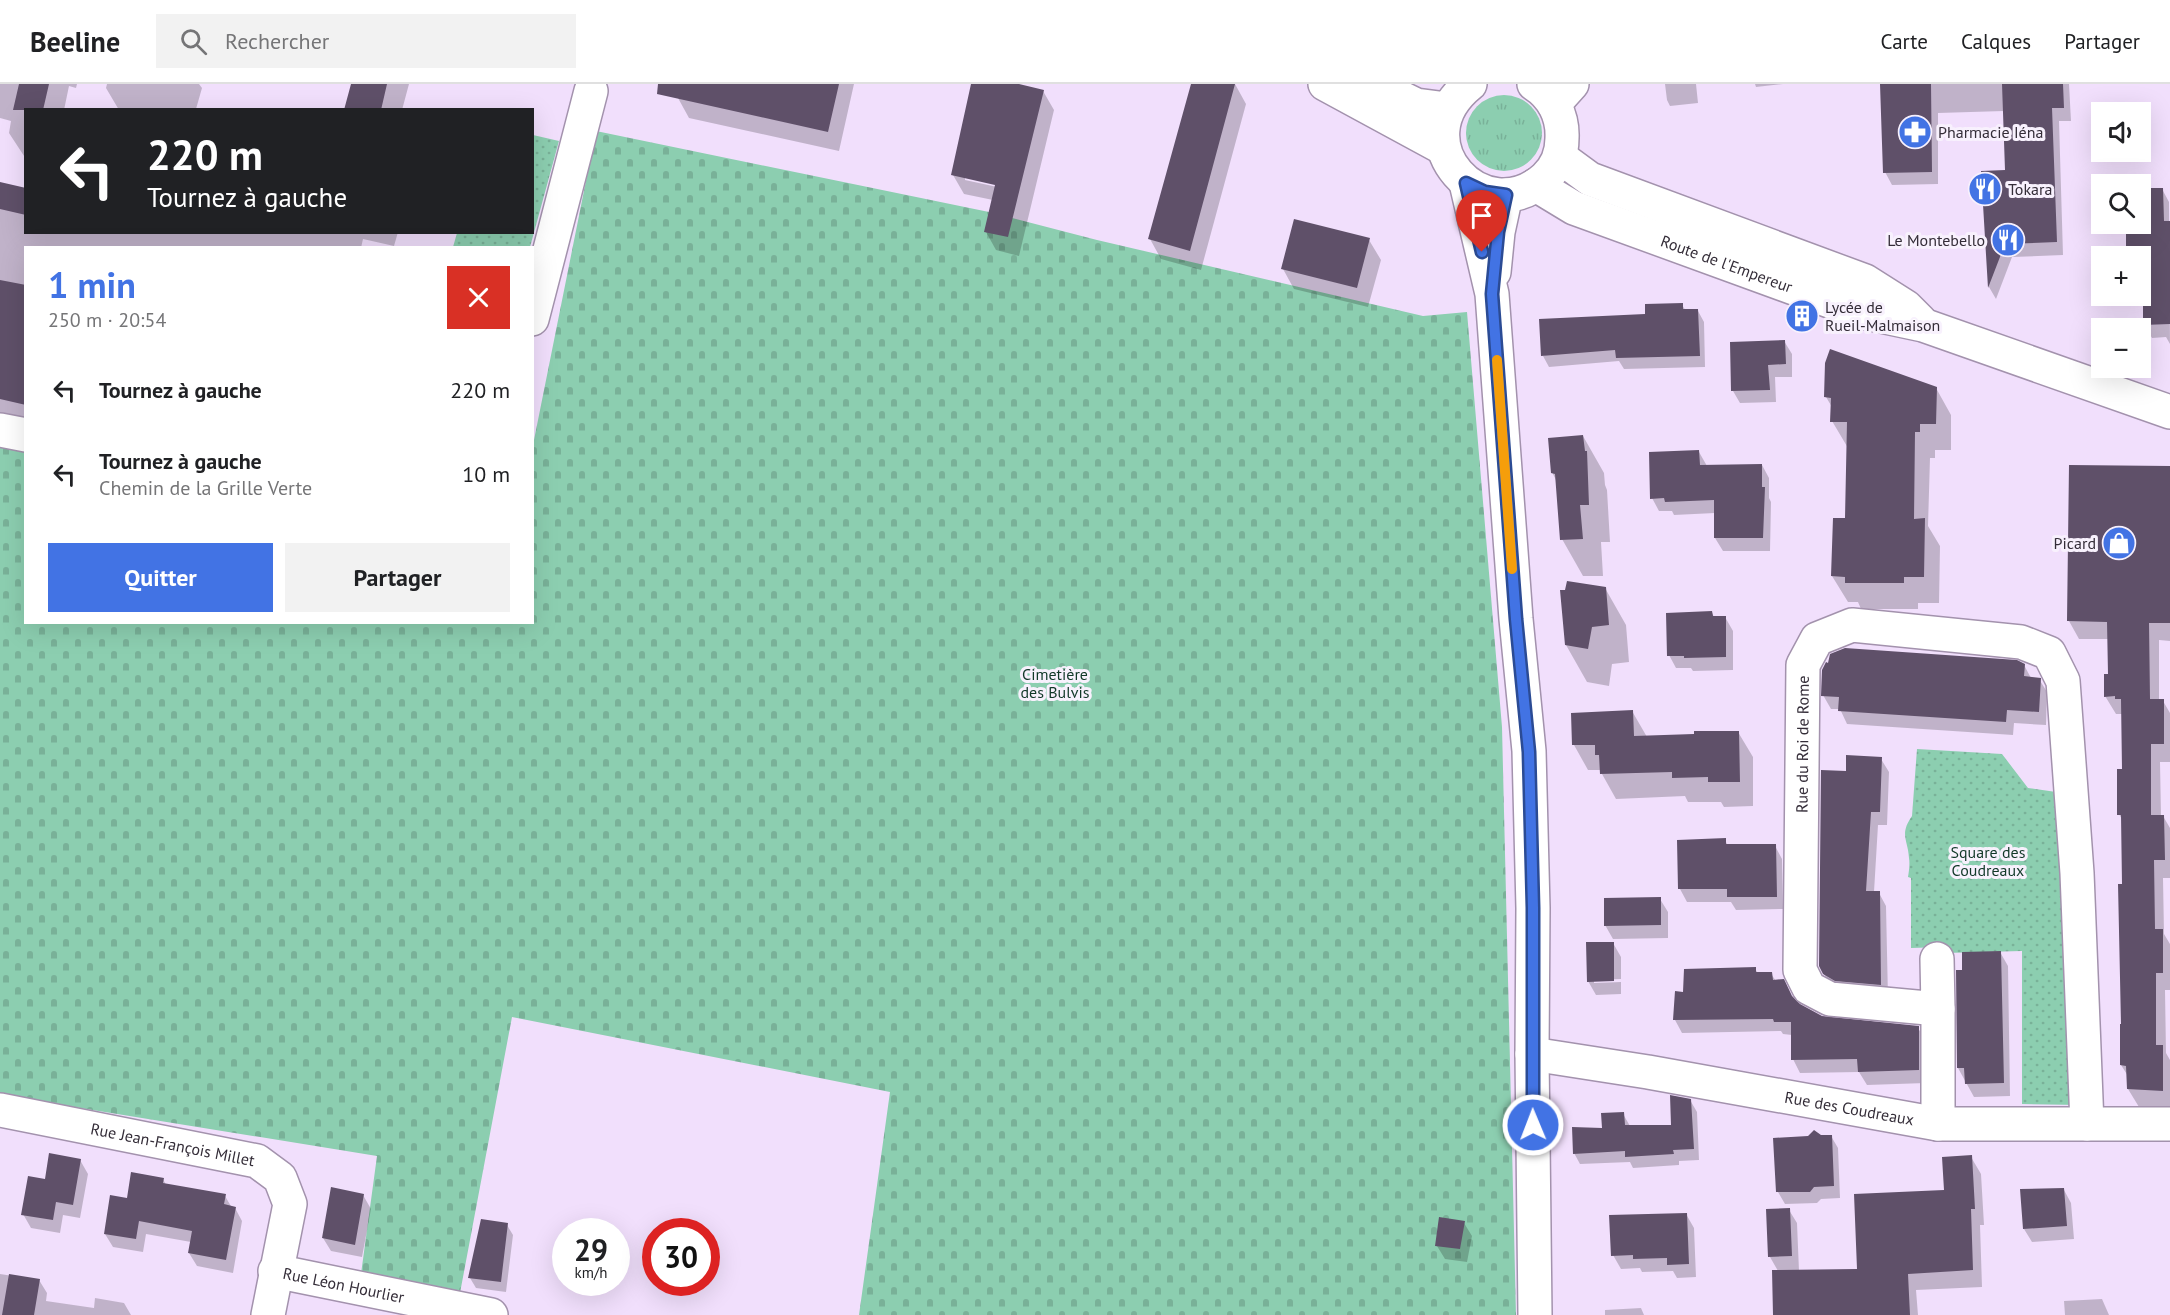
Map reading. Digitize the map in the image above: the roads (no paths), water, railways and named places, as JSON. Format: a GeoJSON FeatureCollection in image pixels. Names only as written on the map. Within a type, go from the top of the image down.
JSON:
{"type":"FeatureCollection","features":[{"type":"Feature","properties":{"kind":"street"},"geometry":{"type":"LineString","coordinates":[[1325,84],[1443,148]]}},
{"type":"Feature","properties":{"kind":"street"},"geometry":{"type":"LineString","coordinates":[[1373,84],[1416,105],[1447,109]]}},
{"type":"Feature","properties":{"kind":"street"},"geometry":{"type":"LineString","coordinates":[[1470,84],[1458,94],[1447,109],[1442,128],[1443,148],[1452,167],[1466,183],[1485,192],[1506,195],[1536,185],[1551,172],[1560,157],[1562,121],[1553,91]]}},
{"type":"Feature","properties":{"kind":"street"},"geometry":{"type":"LineString","coordinates":[[534,311],[591,91]]}},
{"type":"Feature","properties":{"kind":"street","name":"Route de l'Empereur"},"geometry":{"type":"LineString","coordinates":[[1560,157],[1590,179],[1865,281],[1906,307],[1923,325]]}},
{"type":"Feature","properties":{"kind":"street"},"geometry":{"type":"LineString","coordinates":[[1466,183],[1492,294],[1516,619],[1529,752],[1533,908],[1535,1315]]}},
{"type":"Feature","properties":{"kind":"street","name":"Route de l'Empereur"},"geometry":{"type":"LineString","coordinates":[[1536,185],[1574,208],[1857,311],[1923,325],[2170,412]]}},
{"type":"Feature","properties":{"kind":"street"},"geometry":{"type":"LineString","coordinates":[[1492,294],[1498,232],[1506,195]]}},
{"type":"Feature","properties":{"kind":"street"},"geometry":{"type":"LineString","coordinates":[[0,430],[24,435]]}},
{"type":"Feature","properties":{"kind":"street","name":"Rue du Roi de Rome"},"geometry":{"type":"LineString","coordinates":[[1938,1009],[1830,999],[1809,988],[1800,970],[1803,665],[1817,639],[1852,625],[2021,642],[2049,653],[2063,681],[2077,873],[2087,1124]]}},
{"type":"Feature","properties":{"kind":"street"},"geometry":{"type":"LineString","coordinates":[[1937,959],[1938,1124]]}},
{"type":"Feature","properties":{"kind":"street","name":"Rue des Coudreaux"},"geometry":{"type":"LineString","coordinates":[[1532,1054],[1648,1072],[1938,1124],[2170,1124]]}},
{"type":"Feature","properties":{"kind":"street","name":"Rue Jean-François Millet"},"geometry":{"type":"LineString","coordinates":[[0,1110],[257,1161],[280,1178],[290,1204],[275,1271]]}},
{"type":"Feature","properties":{"kind":"street","name":"Rue Léon Hourlier"},"geometry":{"type":"LineString","coordinates":[[268,1315],[275,1271],[491,1315]]}},
{"type":"Feature","properties":{"kind":"place","name":"Pharmacie Iéna"},"geometry":{"type":"Point","coordinates":[1915,132]}},
{"type":"Feature","properties":{"kind":"place","name":"Tokara"},"geometry":{"type":"Point","coordinates":[1985,189]}},
{"type":"Feature","properties":{"kind":"place","name":"Le Montebello"},"geometry":{"type":"Point","coordinates":[2008,240]}},
{"type":"Feature","properties":{"kind":"place","name":"Lycée de Rueil-Malmaison"},"geometry":{"type":"Point","coordinates":[1802,316]}},
{"type":"Feature","properties":{"kind":"place","name":"Picard"},"geometry":{"type":"Point","coordinates":[2119,543]}},
{"type":"Feature","properties":{"kind":"park label","name":"Cimetière des Bulvis"},"geometry":{"type":"Point","coordinates":[1055,683]}},
{"type":"Feature","properties":{"kind":"park label","name":"Square des Coudreaux"},"geometry":{"type":"Point","coordinates":[1988,861]}}]}
